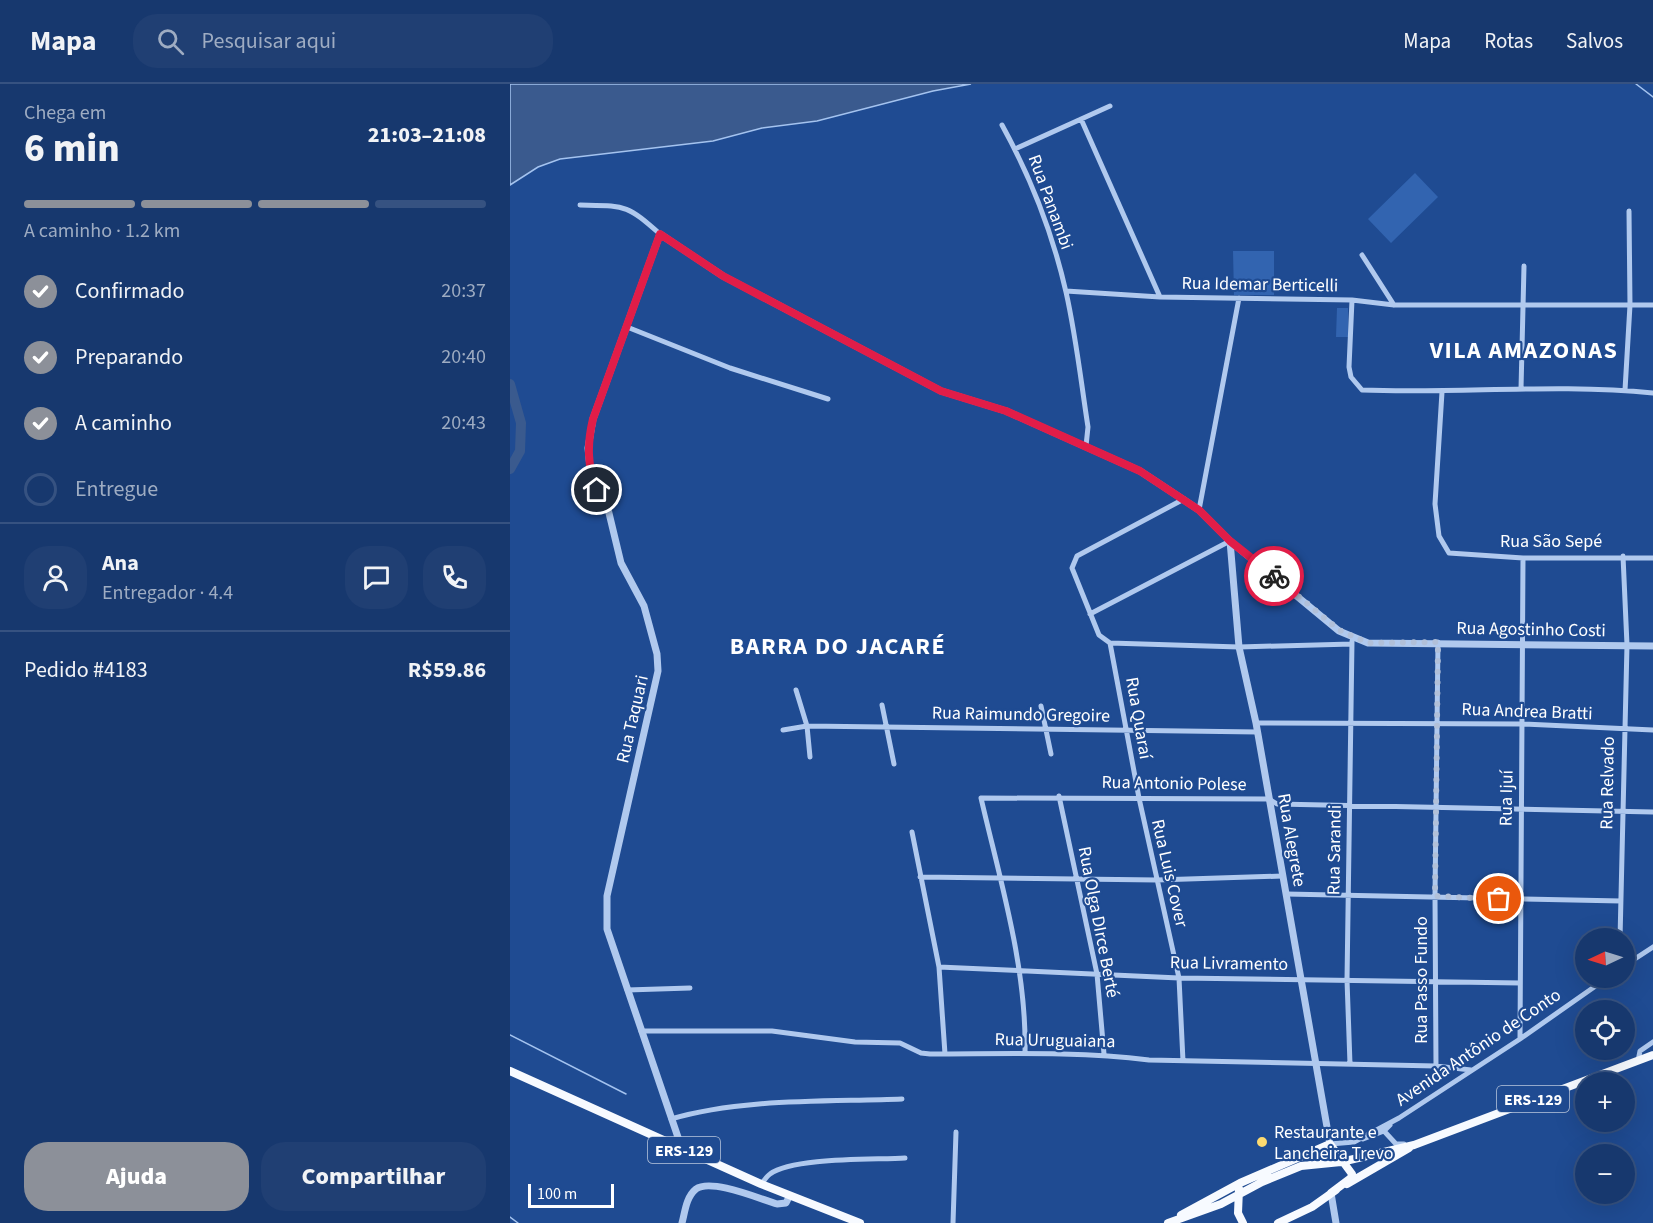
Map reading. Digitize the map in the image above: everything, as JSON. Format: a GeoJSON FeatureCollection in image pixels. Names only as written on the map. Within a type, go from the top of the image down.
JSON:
{"type":"FeatureCollection","features":[{"type":"Feature","properties":{"kind":"main road","name":"ERS-129"},"geometry":{"type":"LineString","coordinates":[[1168,1223],[1205,1210],[1301,1166],[1341,1162],[1414,1145],[1653,1055]]}},
{"type":"Feature","properties":{"kind":"main road","name":"ERS-129"},"geometry":{"type":"LineString","coordinates":[[510,1071],[789,1197],[860,1223]]}},
{"type":"Feature","properties":{"kind":"main road"},"geometry":{"type":"LineString","coordinates":[[1168,1223],[1240,1183],[1330,1144],[1341,1162],[1351,1170],[1351,1178],[1331,1193]]}},
{"type":"Feature","properties":{"kind":"main road","name":"ERS-129"},"geometry":{"type":"LineString","coordinates":[[1278,1223],[1312,1207],[1331,1193],[1414,1145]]}},
{"type":"Feature","properties":{"kind":"main road"},"geometry":{"type":"LineString","coordinates":[[1240,1183],[1238,1213],[1243,1223]]}},
{"type":"Feature","properties":{"kind":"main road"},"geometry":{"type":"LineString","coordinates":[[1290,1223],[1312,1207]]}},
{"type":"Feature","properties":{"kind":"street"},"geometry":{"type":"LineString","coordinates":[[1015,149],[1110,106]]}},
{"type":"Feature","properties":{"kind":"street"},"geometry":{"type":"LineString","coordinates":[[1081,119],[1160,297]]}},
{"type":"Feature","properties":{"kind":"street","name":"Rua Panambi"},"geometry":{"type":"LineString","coordinates":[[1002,125],[1015,149],[1049,235],[1066,291],[1088,427],[1086,446]]}},
{"type":"Feature","properties":{"kind":"street"},"geometry":{"type":"LineString","coordinates":[[580,205],[616,206],[634,210],[660,234]]}},
{"type":"Feature","properties":{"kind":"street"},"geometry":{"type":"LineString","coordinates":[[1625,390],[1630,305],[1629,211]]}},
{"type":"Feature","properties":{"kind":"street","name":"Rua Taquari"},"geometry":{"type":"LineString","coordinates":[[660,234],[593,419],[588,448],[591,477],[608,509],[621,563],[644,606],[657,654],[658,671],[607,896],[607,929],[682,1149]]}},
{"type":"Feature","properties":{"kind":"street","name":"Rua Agostinho Costi"},"geometry":{"type":"LineString","coordinates":[[660,234],[723,276],[941,391],[1006,411],[1140,471],[1199,510],[1230,541],[1353,641],[1653,646]]}},
{"type":"Feature","properties":{"kind":"street"},"geometry":{"type":"LineString","coordinates":[[1362,255],[1394,305]]}},
{"type":"Feature","properties":{"kind":"street"},"geometry":{"type":"LineString","coordinates":[[1521,389],[1525,303],[1524,266]]}},
{"type":"Feature","properties":{"kind":"street","name":"Rua Idemar Berticelli"},"geometry":{"type":"LineString","coordinates":[[1066,291],[1160,297],[1352,300],[1394,305],[1525,303],[1653,305]]}},
{"type":"Feature","properties":{"kind":"street"},"geometry":{"type":"LineString","coordinates":[[1199,510],[1239,298]]}},
{"type":"Feature","properties":{"kind":"street"},"geometry":{"type":"LineString","coordinates":[[1352,300],[1349,367],[1351,377],[1362,390],[1442,392],[1521,389],[1625,390],[1653,393]]}},
{"type":"Feature","properties":{"kind":"street"},"geometry":{"type":"LineString","coordinates":[[627,327],[730,368],[828,399]]}},
{"type":"Feature","properties":{"kind":"street","name":"Rua São Sepé"},"geometry":{"type":"LineString","coordinates":[[1442,392],[1435,504],[1439,536],[1449,553],[1523,558],[1623,556],[1653,558]]}},
{"type":"Feature","properties":{"kind":"street"},"geometry":{"type":"LineString","coordinates":[[1184,499],[1077,556],[1073,561],[1072,568],[1098,634],[1110,643],[1239,647],[1353,641]]}},
{"type":"Feature","properties":{"kind":"street"},"geometry":{"type":"LineString","coordinates":[[1090,614],[1230,541]]}},
{"type":"Feature","properties":{"kind":"street","name":"Rua Alegrete"},"geometry":{"type":"LineString","coordinates":[[1230,541],[1239,647],[1258,732],[1330,1144]]}},
{"type":"Feature","properties":{"kind":"street","name":"Rua Relvado"},"geometry":{"type":"LineString","coordinates":[[1620,928],[1623,730],[1627,645],[1623,556]]}},
{"type":"Feature","properties":{"kind":"street","name":"Rua Ijuí"},"geometry":{"type":"LineString","coordinates":[[1520,1039],[1523,558]]}},
{"type":"Feature","properties":{"kind":"street","name":"Rua Sarandi"},"geometry":{"type":"LineString","coordinates":[[1350,1064],[1347,980],[1353,641]]}},
{"type":"Feature","properties":{"kind":"street","name":"Rua Passo Fundo"},"geometry":{"type":"LineString","coordinates":[[1436,1066],[1435,896],[1438,642]]}},
{"type":"Feature","properties":{"kind":"street","name":"Rua Quaraí"},"geometry":{"type":"LineString","coordinates":[[1110,643],[1138,798]]}},
{"type":"Feature","properties":{"kind":"street"},"geometry":{"type":"LineString","coordinates":[[796,690],[807,726],[810,757]]}},
{"type":"Feature","properties":{"kind":"street"},"geometry":{"type":"LineString","coordinates":[[882,705],[894,764]]}},
{"type":"Feature","properties":{"kind":"street"},"geometry":{"type":"LineString","coordinates":[[1041,706],[1051,754]]}},
{"type":"Feature","properties":{"kind":"street","name":"Rua Andrea Bratti"},"geometry":{"type":"LineString","coordinates":[[1256,723],[1522,724],[1653,730]]}},
{"type":"Feature","properties":{"kind":"street","name":"Rua Raimundo Gregoire"},"geometry":{"type":"LineString","coordinates":[[783,730],[807,726],[1258,732]]}},
{"type":"Feature","properties":{"kind":"street","name":"Rua Antonio Polese"},"geometry":{"type":"LineString","coordinates":[[999,877],[981,798],[1059,796],[1269,799],[1277,804],[1653,812]]}},
{"type":"Feature","properties":{"kind":"street","name":"Rua Olga DIrce Berté"},"geometry":{"type":"LineString","coordinates":[[1059,796],[1097,974],[1104,1054]]}},
{"type":"Feature","properties":{"kind":"street","name":"Rua Luis Cover"},"geometry":{"type":"LineString","coordinates":[[1138,798],[1179,978],[1183,1061]]}},
{"type":"Feature","properties":{"kind":"street"},"geometry":{"type":"LineString","coordinates":[[912,832],[939,967],[945,1054]]}},
{"type":"Feature","properties":{"kind":"street"},"geometry":{"type":"LineString","coordinates":[[920,877],[1157,880],[1282,876]]}},
{"type":"Feature","properties":{"kind":"street"},"geometry":{"type":"LineString","coordinates":[[999,877],[1026,1021],[1025,1053]]}},
{"type":"Feature","properties":{"kind":"street"},"geometry":{"type":"LineString","coordinates":[[1286,894],[1621,901]]}},
{"type":"Feature","properties":{"kind":"street"},"geometry":{"type":"LineString","coordinates":[[1635,959],[1653,947]]}},
{"type":"Feature","properties":{"kind":"street","name":"Rua Livramento"},"geometry":{"type":"LineString","coordinates":[[939,967],[1179,978],[1520,983]]}},
{"type":"Feature","properties":{"kind":"street"},"geometry":{"type":"LineString","coordinates":[[627,990],[690,988]]}},
{"type":"Feature","properties":{"kind":"street","name":"Avenida Antônio de Conto"},"geometry":{"type":"LineString","coordinates":[[1330,1144],[1354,1142],[1399,1118],[1520,1039],[1593,988]]}},
{"type":"Feature","properties":{"kind":"street","name":"Rua Uruguaiana"},"geometry":{"type":"LineString","coordinates":[[641,1031],[772,1031],[855,1042],[900,1043],[921,1053],[1104,1054],[1183,1061],[1436,1066],[1471,1070]]}},
{"type":"Feature","properties":{"kind":"street"},"geometry":{"type":"LineString","coordinates":[[1638,1061],[1640,1051],[1653,1042]]}},
{"type":"Feature","properties":{"kind":"street"},"geometry":{"type":"LineString","coordinates":[[671,1119],[697,1112],[747,1106],[902,1099]]}},
{"type":"Feature","properties":{"kind":"street"},"geometry":{"type":"LineString","coordinates":[[1354,1142],[1376,1136],[1399,1118]]}},
{"type":"Feature","properties":{"kind":"street"},"geometry":{"type":"LineString","coordinates":[[1384,1131],[1396,1144],[1414,1145]]}},
{"type":"Feature","properties":{"kind":"street"},"geometry":{"type":"LineString","coordinates":[[953,1223],[956,1132]]}},
{"type":"Feature","properties":{"kind":"street"},"geometry":{"type":"LineString","coordinates":[[761,1184],[770,1174],[782,1168],[807,1163],[905,1158]]}},
{"type":"Feature","properties":{"kind":"street"},"geometry":{"type":"LineString","coordinates":[[682,1223],[687,1200],[696,1189],[705,1185],[717,1186],[777,1204],[786,1203],[789,1197]]}},
{"type":"Feature","properties":{"kind":"street"},"geometry":{"type":"LineString","coordinates":[[1331,1193],[1336,1223]]}},
{"type":"Feature","properties":{"kind":"shaded area"},"geometry":{"type":"Polygon","coordinates":[[[510,84],[971,84],[933,91],[817,121],[762,128],[713,141],[560,159],[538,167],[510,185],[510,84]]]}},
{"type":"Feature","properties":{"kind":"shaded area"},"geometry":{"type":"Polygon","coordinates":[[[1415,173],[1438,197],[1391,243],[1368,219],[1415,173]]]}},
{"type":"Feature","properties":{"kind":"shaded area"},"geometry":{"type":"Polygon","coordinates":[[[1233,251],[1274,251],[1274,295],[1234,295],[1233,251]]]}},
{"type":"Feature","properties":{"kind":"shaded area"},"geometry":{"type":"Polygon","coordinates":[[[1337,308],[1348,308],[1348,337],[1336,337],[1337,308]]]}},
{"type":"Feature","properties":{"kind":"waterway"},"geometry":{"type":"LineString","coordinates":[[1636,84],[1653,97]]}},
{"type":"Feature","properties":{"kind":"waterway"},"geometry":{"type":"LineString","coordinates":[[510,384],[521,423],[520,451],[510,469]]}},
{"type":"Feature","properties":{"kind":"waterway"},"geometry":{"type":"LineString","coordinates":[[510,1035],[626,1094]]}},
{"type":"Feature","properties":{"kind":"waterway"},"geometry":{"type":"LineString","coordinates":[[510,1217],[518,1223]]}},
{"type":"Feature","properties":{"kind":"way so far"},"geometry":{"type":"LineString","coordinates":[[1274,576],[1339,630],[1368,643],[1438,642],[1435,896],[1499,899]]}},
{"type":"Feature","properties":{"kind":"place","name":"Restaurante e Lancheira Trevo"},"geometry":{"type":"Point","coordinates":[1262,1142]}},
{"type":"Feature","properties":{"kind":"district","name":"VILA AMAZONAS"},"geometry":{"type":"Point","coordinates":[1524,350]}},
{"type":"Feature","properties":{"kind":"district","name":"BARRA DO JACARÉ"},"geometry":{"type":"Point","coordinates":[838,646]}},
{"type":"Feature","properties":{"kind":"route"},"geometry":{"type":"LineString","coordinates":[[597,490],[591,477],[588,448],[593,419],[660,234],[723,276],[941,391],[1006,411],[1140,471],[1199,510],[1230,541],[1274,576]]}}]}
